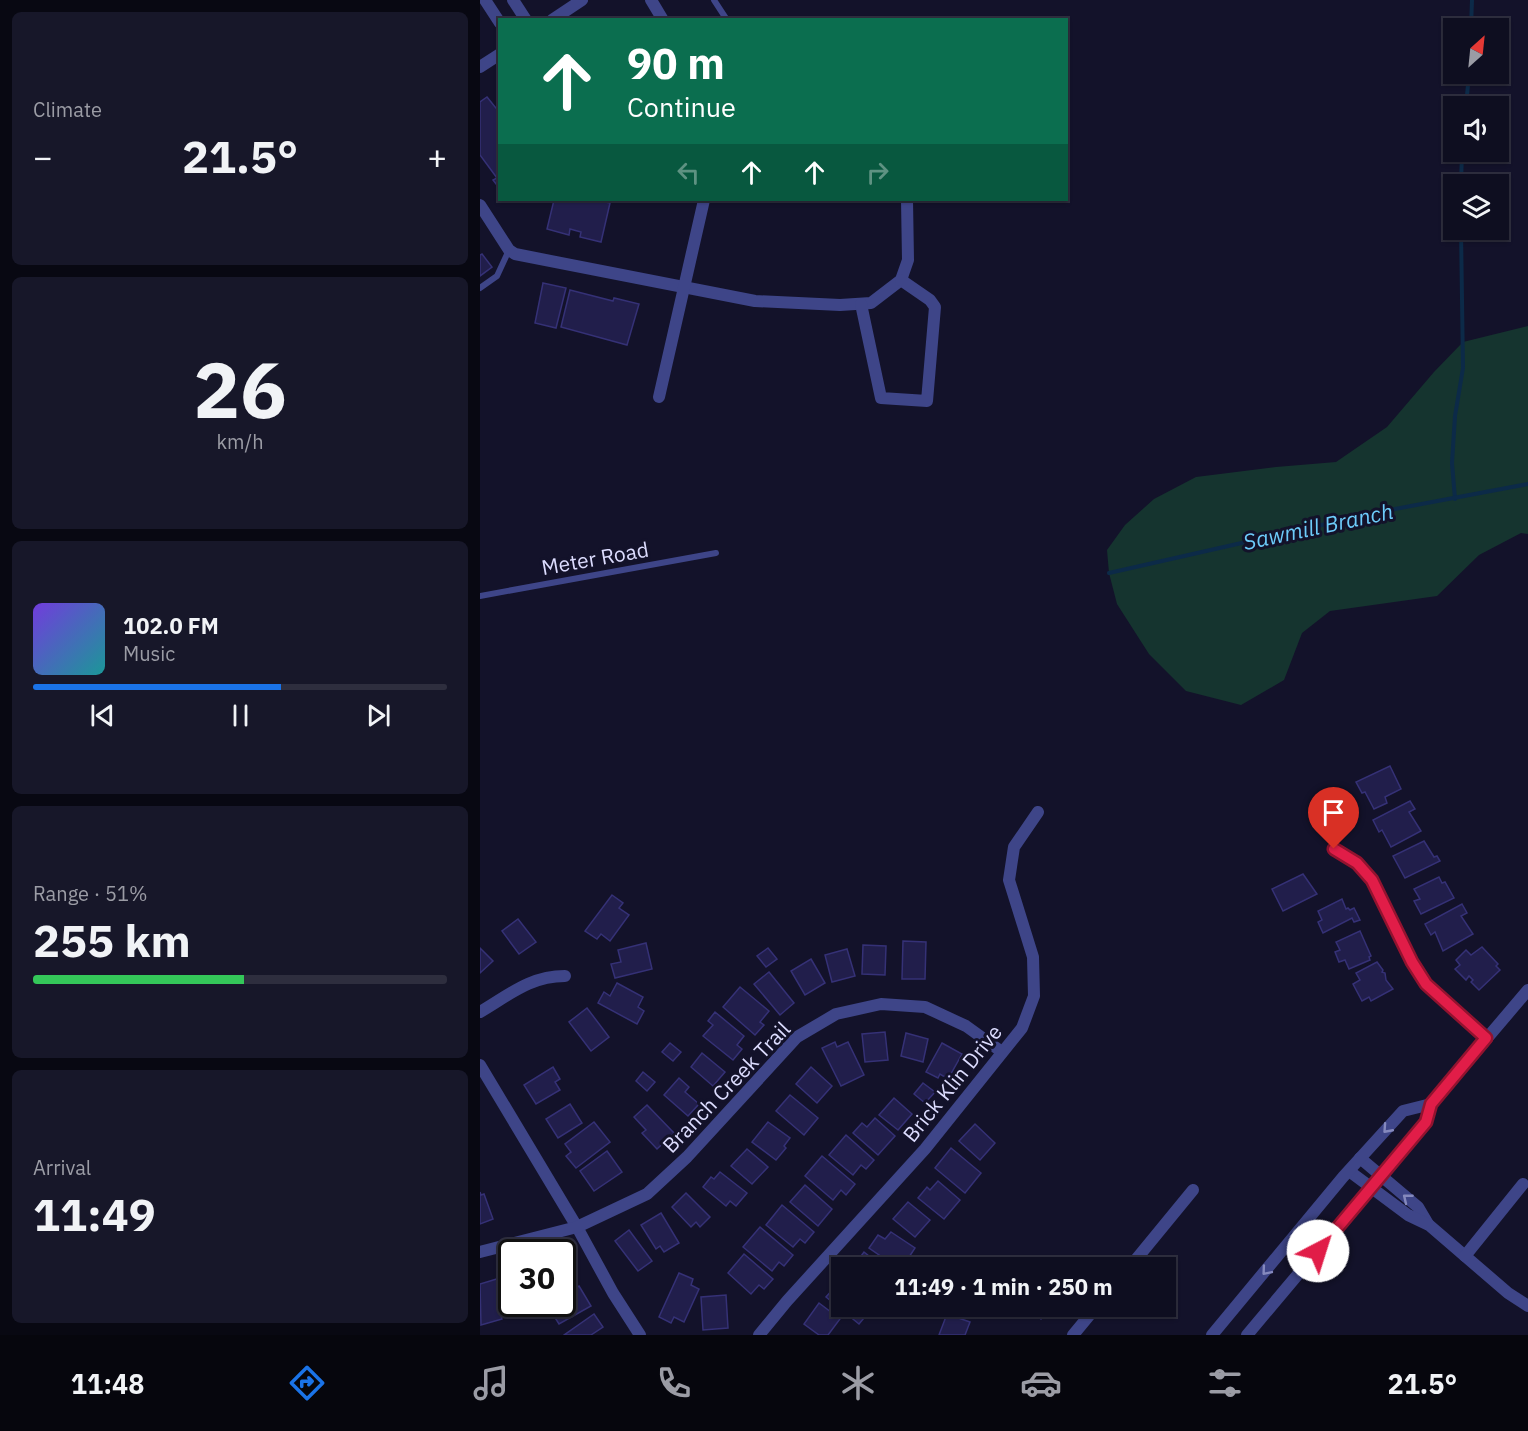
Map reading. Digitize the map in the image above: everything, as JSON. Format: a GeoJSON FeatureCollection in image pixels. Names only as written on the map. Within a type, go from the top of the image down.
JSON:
{"type":"FeatureCollection","features":[{"type":"Feature","properties":{"kind":"street"},"geometry":{"type":"LineString","coordinates":[[485,0],[498,20]]}},
{"type":"Feature","properties":{"kind":"street"},"geometry":{"type":"LineString","coordinates":[[513,0],[525,18]]}},
{"type":"Feature","properties":{"kind":"street"},"geometry":{"type":"LineString","coordinates":[[555,18],[582,0]]}},
{"type":"Feature","properties":{"kind":"street"},"geometry":{"type":"LineString","coordinates":[[651,0],[662,18]]}},
{"type":"Feature","properties":{"kind":"street"},"geometry":{"type":"LineString","coordinates":[[480,67],[498,55]]}},
{"type":"Feature","properties":{"kind":"street"},"geometry":{"type":"LineString","coordinates":[[659,397],[704,201]]}},
{"type":"Feature","properties":{"kind":"street"},"geometry":{"type":"LineString","coordinates":[[480,205],[509,250],[515,254],[755,301],[840,305],[871,303],[901,280],[908,260],[907,201]]}},
{"type":"Feature","properties":{"kind":"street"},"geometry":{"type":"LineString","coordinates":[[861,304],[881,398],[927,401],[935,307],[930,300],[901,280]]}},
{"type":"Feature","properties":{"kind":"street","name":"Brick Klin Drive"},"geometry":{"type":"LineString","coordinates":[[759,1335],[925,1149],[1022,1028],[1034,996],[1034,957],[1009,880],[1014,847],[1038,812]]}},
{"type":"Feature","properties":{"kind":"street"},"geometry":{"type":"LineString","coordinates":[[1334,849],[1357,863],[1372,880],[1412,962],[1426,984],[1486,1038]]}},
{"type":"Feature","properties":{"kind":"street"},"geometry":{"type":"LineString","coordinates":[[480,1012],[534,980],[548,976],[566,976]]}},
{"type":"Feature","properties":{"kind":"street"},"geometry":{"type":"LineString","coordinates":[[1247,1335],[1426,1122],[1431,1104],[1528,990]]}},
{"type":"Feature","properties":{"kind":"street","name":"Branch Creek Trail"},"geometry":{"type":"LineString","coordinates":[[480,1252],[577,1227],[647,1194],[687,1157],[797,1037],[836,1014],[881,1004],[925,1007],[966,1026],[1002,1052]]}},
{"type":"Feature","properties":{"kind":"street"},"geometry":{"type":"LineString","coordinates":[[480,1065],[577,1227],[613,1293],[640,1335]]}},
{"type":"Feature","properties":{"kind":"street"},"geometry":{"type":"LineString","coordinates":[[1212,1335],[1348,1171],[1403,1111],[1431,1104]]}},
{"type":"Feature","properties":{"kind":"street"},"geometry":{"type":"LineString","coordinates":[[1360,1158],[1418,1207],[1429,1225]]}},
{"type":"Feature","properties":{"kind":"street"},"geometry":{"type":"LineString","coordinates":[[1348,1171],[1408,1215],[1429,1225],[1508,1293],[1528,1306]]}},
{"type":"Feature","properties":{"kind":"street"},"geometry":{"type":"LineString","coordinates":[[1465,1256],[1524,1184]]}},
{"type":"Feature","properties":{"kind":"street"},"geometry":{"type":"LineString","coordinates":[[1138,1257],[1193,1190]]}},
{"type":"Feature","properties":{"kind":"street"},"geometry":{"type":"LineString","coordinates":[[1073,1335],[1088,1317]]}},
{"type":"Feature","properties":{"kind":"lane"},"geometry":{"type":"LineString","coordinates":[[714,0],[726,18]]}},
{"type":"Feature","properties":{"kind":"lane"},"geometry":{"type":"LineString","coordinates":[[480,288],[497,276],[509,250]]}},
{"type":"Feature","properties":{"kind":"lane","name":"Meter Road"},"geometry":{"type":"LineString","coordinates":[[480,596],[716,553]]}},
{"type":"Feature","properties":{"kind":"green space"},"geometry":{"type":"Polygon","coordinates":[[[1528,326],[1528,534],[1521,533],[1479,555],[1437,596],[1330,611],[1302,633],[1284,680],[1241,705],[1186,691],[1149,654],[1117,604],[1109,573],[1107,550],[1125,525],[1154,499],[1196,477],[1336,462],[1387,427],[1463,342],[1528,326]]]}},
{"type":"Feature","properties":{"kind":"building"},"geometry":{"type":"Polygon","coordinates":[[[487,97],[498,111],[498,186],[493,180],[497,178],[480,155],[480,102],[487,97]]]}},
{"type":"Feature","properties":{"kind":"building"},"geometry":{"type":"Polygon","coordinates":[[[554,201],[610,203],[601,242],[580,237],[581,232],[570,229],[569,235],[547,229],[554,201]]]}},
{"type":"Feature","properties":{"kind":"building"},"geometry":{"type":"Polygon","coordinates":[[[482,254],[492,267],[480,276],[480,255],[482,254]]]}},
{"type":"Feature","properties":{"kind":"building"},"geometry":{"type":"Polygon","coordinates":[[[543,283],[566,288],[556,328],[535,323],[543,283]]]}},
{"type":"Feature","properties":{"kind":"building"},"geometry":{"type":"Polygon","coordinates":[[[570,290],[613,301],[614,298],[639,304],[627,345],[561,327],[570,290]]]}},
{"type":"Feature","properties":{"kind":"building"},"geometry":{"type":"Polygon","coordinates":[[[1390,766],[1401,789],[1385,797],[1387,803],[1374,809],[1365,792],[1362,793],[1356,782],[1390,766]]]}},
{"type":"Feature","properties":{"kind":"building"},"geometry":{"type":"Polygon","coordinates":[[[1410,801],[1415,809],[1409,812],[1421,831],[1391,847],[1382,830],[1379,832],[1373,820],[1410,801]]]}},
{"type":"Feature","properties":{"kind":"building"},"geometry":{"type":"Polygon","coordinates":[[[1424,841],[1434,857],[1437,856],[1440,861],[1405,878],[1393,856],[1424,841]]]}},
{"type":"Feature","properties":{"kind":"building"},"geometry":{"type":"Polygon","coordinates":[[[1303,874],[1317,894],[1283,911],[1272,889],[1303,874]]]}},
{"type":"Feature","properties":{"kind":"building"},"geometry":{"type":"Polygon","coordinates":[[[1439,877],[1442,883],[1445,882],[1454,898],[1421,914],[1414,901],[1420,899],[1414,889],[1439,877]]]}},
{"type":"Feature","properties":{"kind":"building"},"geometry":{"type":"Polygon","coordinates":[[[612,895],[623,903],[619,908],[629,915],[610,941],[601,934],[597,939],[585,931],[612,895]]]}},
{"type":"Feature","properties":{"kind":"building"},"geometry":{"type":"Polygon","coordinates":[[[1342,899],[1346,909],[1354,908],[1360,920],[1354,922],[1352,918],[1323,933],[1318,922],[1322,920],[1318,911],[1342,899]]]}},
{"type":"Feature","properties":{"kind":"building"},"geometry":{"type":"Polygon","coordinates":[[[1462,904],[1467,913],[1461,916],[1473,934],[1443,951],[1435,932],[1431,935],[1425,924],[1462,904]]]}},
{"type":"Feature","properties":{"kind":"building"},"geometry":{"type":"Polygon","coordinates":[[[518,919],[536,942],[519,954],[502,931],[518,919]]]}},
{"type":"Feature","properties":{"kind":"building"},"geometry":{"type":"Polygon","coordinates":[[[1360,931],[1371,956],[1370,960],[1349,969],[1345,960],[1339,962],[1335,952],[1340,950],[1336,942],[1360,931]]]}},
{"type":"Feature","properties":{"kind":"building"},"geometry":{"type":"Polygon","coordinates":[[[903,941],[926,942],[925,979],[902,979],[903,941]]]}},
{"type":"Feature","properties":{"kind":"building"},"geometry":{"type":"Polygon","coordinates":[[[646,943],[652,969],[615,978],[611,964],[621,962],[618,950],[646,943]]]}},
{"type":"Feature","properties":{"kind":"building"},"geometry":{"type":"Polygon","coordinates":[[[863,945],[886,946],[885,975],[862,974],[863,945]]]}},
{"type":"Feature","properties":{"kind":"building"},"geometry":{"type":"Polygon","coordinates":[[[1482,947],[1498,964],[1496,966],[1500,970],[1479,990],[1471,982],[1473,980],[1469,976],[1466,980],[1455,969],[1460,965],[1456,960],[1466,950],[1471,955],[1482,947]]]}},
{"type":"Feature","properties":{"kind":"building"},"geometry":{"type":"Polygon","coordinates":[[[480,948],[493,961],[480,973],[480,948]]]}},
{"type":"Feature","properties":{"kind":"building"},"geometry":{"type":"Polygon","coordinates":[[[768,948],[777,959],[766,967],[757,956],[768,948]]]}},
{"type":"Feature","properties":{"kind":"building"},"geometry":{"type":"Polygon","coordinates":[[[847,949],[855,976],[832,982],[825,955],[847,949]]]}},
{"type":"Feature","properties":{"kind":"building"},"geometry":{"type":"Polygon","coordinates":[[[811,959],[825,983],[805,995],[791,971],[811,959]]]}},
{"type":"Feature","properties":{"kind":"building"},"geometry":{"type":"Polygon","coordinates":[[[1377,962],[1393,989],[1371,1001],[1369,997],[1362,1001],[1353,984],[1360,980],[1356,973],[1377,962]]]}},
{"type":"Feature","properties":{"kind":"building"},"geometry":{"type":"Polygon","coordinates":[[[769,972],[794,1003],[780,1015],[754,984],[769,972]]]}},
{"type":"Feature","properties":{"kind":"building"},"geometry":{"type":"Polygon","coordinates":[[[617,983],[643,997],[638,1007],[644,1011],[637,1024],[598,1003],[604,992],[610,996],[617,983]]]}},
{"type":"Feature","properties":{"kind":"building"},"geometry":{"type":"Polygon","coordinates":[[[740,987],[769,1011],[760,1022],[764,1025],[755,1035],[723,1007],[740,987]]]}},
{"type":"Feature","properties":{"kind":"building"},"geometry":{"type":"Polygon","coordinates":[[[587,1008],[609,1037],[591,1051],[569,1022],[587,1008]]]}},
{"type":"Feature","properties":{"kind":"building"},"geometry":{"type":"Polygon","coordinates":[[[715,1012],[744,1036],[737,1045],[742,1049],[733,1060],[703,1036],[713,1025],[708,1021],[715,1012]]]}},
{"type":"Feature","properties":{"kind":"building"},"geometry":{"type":"Polygon","coordinates":[[[885,1032],[888,1060],[865,1062],[862,1034],[885,1032]]]}},
{"type":"Feature","properties":{"kind":"building"},"geometry":{"type":"Polygon","coordinates":[[[906,1033],[928,1039],[923,1062],[901,1056],[906,1033]]]}},
{"type":"Feature","properties":{"kind":"building"},"geometry":{"type":"Polygon","coordinates":[[[835,1042],[837,1047],[848,1042],[864,1075],[841,1086],[822,1048],[835,1042]]]}},
{"type":"Feature","properties":{"kind":"building"},"geometry":{"type":"Polygon","coordinates":[[[670,1043],[681,1052],[673,1061],[662,1052],[670,1043]]]}},
{"type":"Feature","properties":{"kind":"building"},"geometry":{"type":"Polygon","coordinates":[[[942,1043],[962,1054],[948,1079],[940,1074],[938,1078],[926,1072],[942,1043]]]}},
{"type":"Feature","properties":{"kind":"building"},"geometry":{"type":"Polygon","coordinates":[[[702,1053],[725,1072],[713,1086],[691,1067],[702,1053]]]}},
{"type":"Feature","properties":{"kind":"building"},"geometry":{"type":"Polygon","coordinates":[[[553,1067],[560,1079],[555,1082],[560,1090],[536,1104],[524,1085],[553,1067]]]}},
{"type":"Feature","properties":{"kind":"building"},"geometry":{"type":"Polygon","coordinates":[[[811,1067],[832,1086],[817,1103],[796,1084],[811,1067]]]}},
{"type":"Feature","properties":{"kind":"building"},"geometry":{"type":"Polygon","coordinates":[[[643,1072],[655,1082],[647,1091],[636,1081],[643,1072]]]}},
{"type":"Feature","properties":{"kind":"building"},"geometry":{"type":"Polygon","coordinates":[[[679,1078],[689,1087],[685,1092],[699,1104],[688,1116],[664,1095],[679,1078]]]}},
{"type":"Feature","properties":{"kind":"building"},"geometry":{"type":"Polygon","coordinates":[[[923,1083],[935,1092],[925,1103],[914,1094],[923,1083]]]}},
{"type":"Feature","properties":{"kind":"building"},"geometry":{"type":"Polygon","coordinates":[[[790,1095],[818,1118],[804,1135],[776,1111],[790,1095]]]}},
{"type":"Feature","properties":{"kind":"building"},"geometry":{"type":"Polygon","coordinates":[[[894,1098],[912,1114],[898,1130],[879,1115],[894,1098]]]}},
{"type":"Feature","properties":{"kind":"building"},"geometry":{"type":"Polygon","coordinates":[[[570,1104],[582,1123],[558,1138],[546,1119],[570,1104]]]}},
{"type":"Feature","properties":{"kind":"building"},"geometry":{"type":"Polygon","coordinates":[[[647,1105],[674,1133],[657,1149],[642,1133],[646,1130],[634,1117],[647,1105]]]}},
{"type":"Feature","properties":{"kind":"building"},"geometry":{"type":"Polygon","coordinates":[[[875,1118],[895,1136],[878,1155],[853,1133],[862,1123],[867,1127],[875,1118]]]}},
{"type":"Feature","properties":{"kind":"building"},"geometry":{"type":"Polygon","coordinates":[[[594,1122],[610,1142],[576,1168],[566,1156],[571,1152],[565,1144],[594,1122]]]}},
{"type":"Feature","properties":{"kind":"building"},"geometry":{"type":"Polygon","coordinates":[[[768,1122],[790,1138],[784,1146],[786,1148],[776,1160],[752,1142],[768,1122]]]}},
{"type":"Feature","properties":{"kind":"building"},"geometry":{"type":"Polygon","coordinates":[[[975,1124],[995,1143],[980,1160],[959,1141],[975,1124]]]}},
{"type":"Feature","properties":{"kind":"building"},"geometry":{"type":"Polygon","coordinates":[[[846,1135],[874,1160],[866,1169],[861,1165],[853,1175],[829,1155],[846,1135]]]}},
{"type":"Feature","properties":{"kind":"building"},"geometry":{"type":"Polygon","coordinates":[[[951,1148],[981,1173],[965,1193],[935,1168],[951,1148]]]}},
{"type":"Feature","properties":{"kind":"building"},"geometry":{"type":"Polygon","coordinates":[[[747,1149],[768,1167],[752,1184],[731,1166],[747,1149]]]}},
{"type":"Feature","properties":{"kind":"building"},"geometry":{"type":"Polygon","coordinates":[[[607,1151],[622,1172],[594,1191],[580,1171],[607,1151]]]}},
{"type":"Feature","properties":{"kind":"building"},"geometry":{"type":"Polygon","coordinates":[[[822,1156],[855,1184],[846,1195],[841,1190],[833,1200],[805,1176],[822,1156]]]}},
{"type":"Feature","properties":{"kind":"building"},"geometry":{"type":"Polygon","coordinates":[[[720,1172],[747,1193],[736,1206],[730,1201],[726,1206],[703,1187],[711,1177],[714,1179],[720,1172]]]}},
{"type":"Feature","properties":{"kind":"building"},"geometry":{"type":"Polygon","coordinates":[[[938,1181],[960,1200],[944,1219],[918,1198],[927,1187],[930,1190],[938,1181]]]}},
{"type":"Feature","properties":{"kind":"building"},"geometry":{"type":"Polygon","coordinates":[[[805,1185],[832,1209],[818,1226],[790,1202],[805,1185]]]}},
{"type":"Feature","properties":{"kind":"building"},"geometry":{"type":"Polygon","coordinates":[[[480,1192],[481,1195],[484,1194],[493,1219],[480,1224],[480,1192]]]}},
{"type":"Feature","properties":{"kind":"building"},"geometry":{"type":"Polygon","coordinates":[[[686,1193],[710,1217],[700,1227],[696,1222],[691,1227],[672,1207],[686,1193]]]}},
{"type":"Feature","properties":{"kind":"building"},"geometry":{"type":"Polygon","coordinates":[[[908,1202],[930,1220],[915,1237],[893,1219],[908,1202]]]}},
{"type":"Feature","properties":{"kind":"building"},"geometry":{"type":"Polygon","coordinates":[[[782,1205],[814,1232],[805,1243],[800,1239],[793,1247],[766,1225],[782,1205]]]}},
{"type":"Feature","properties":{"kind":"building"},"geometry":{"type":"Polygon","coordinates":[[[661,1213],[679,1243],[664,1252],[660,1246],[656,1249],[641,1225],[661,1213]]]}},
{"type":"Feature","properties":{"kind":"building"},"geometry":{"type":"Polygon","coordinates":[[[760,1227],[793,1255],[784,1266],[779,1262],[772,1271],[743,1247],[760,1227]]]}},
{"type":"Feature","properties":{"kind":"building"},"geometry":{"type":"Polygon","coordinates":[[[629,1230],[652,1261],[638,1271],[615,1241],[629,1230]]]}},
{"type":"Feature","properties":{"kind":"building"},"geometry":{"type":"Polygon","coordinates":[[[891,1232],[915,1248],[909,1257],[882,1257],[869,1248],[878,1235],[885,1239],[891,1232]]]}},
{"type":"Feature","properties":{"kind":"building"},"geometry":{"type":"Polygon","coordinates":[[[864,1252],[870,1257],[860,1257],[864,1252]]]}},
{"type":"Feature","properties":{"kind":"building"},"geometry":{"type":"Polygon","coordinates":[[[744,1254],[773,1279],[764,1289],[759,1285],[751,1294],[728,1273],[744,1254]]]}},
{"type":"Feature","properties":{"kind":"building"},"geometry":{"type":"Polygon","coordinates":[[[679,1273],[693,1279],[691,1285],[699,1289],[684,1322],[674,1317],[671,1323],[659,1317],[679,1273]]]}},
{"type":"Feature","properties":{"kind":"building"},"geometry":{"type":"Polygon","coordinates":[[[498,1279],[498,1317],[502,1319],[481,1325],[480,1284],[498,1279]]]}},
{"type":"Feature","properties":{"kind":"building"},"geometry":{"type":"Polygon","coordinates":[[[579,1286],[591,1306],[576,1314],[576,1288],[579,1286]]]}},
{"type":"Feature","properties":{"kind":"building"},"geometry":{"type":"Polygon","coordinates":[[[831,1291],[831,1301],[826,1297],[831,1291]]]}},
{"type":"Feature","properties":{"kind":"building"},"geometry":{"type":"Polygon","coordinates":[[[726,1295],[728,1328],[703,1330],[701,1297],[726,1295]]]}},
{"type":"Feature","properties":{"kind":"building"},"geometry":{"type":"Polygon","coordinates":[[[819,1303],[831,1312],[831,1317],[840,1319],[828,1335],[819,1335],[804,1324],[819,1303]]]}},
{"type":"Feature","properties":{"kind":"building"},"geometry":{"type":"Polygon","coordinates":[[[594,1314],[603,1327],[591,1335],[564,1335],[594,1314]]]}},
{"type":"Feature","properties":{"kind":"building"},"geometry":{"type":"Polygon","coordinates":[[[555,1317],[571,1317],[559,1324],[555,1317]]]}},
{"type":"Feature","properties":{"kind":"building"},"geometry":{"type":"Polygon","coordinates":[[[850,1317],[865,1317],[859,1324],[850,1317]]]}},
{"type":"Feature","properties":{"kind":"building"},"geometry":{"type":"Polygon","coordinates":[[[946,1317],[956,1317],[970,1322],[965,1335],[939,1335],[946,1317]]]}},
{"type":"Feature","properties":{"kind":"waterway"},"geometry":{"type":"LineString","coordinates":[[1471,18],[1472,0]]}},
{"type":"Feature","properties":{"kind":"waterway"},"geometry":{"type":"LineString","coordinates":[[1467,96],[1468,84]]}},
{"type":"Feature","properties":{"kind":"waterway"},"geometry":{"type":"LineString","coordinates":[[1461,174],[1462,162]]}},
{"type":"Feature","properties":{"kind":"waterway"},"geometry":{"type":"LineString","coordinates":[[1455,499],[1452,463],[1455,416],[1463,368],[1461,240]]}},
{"type":"Feature","properties":{"kind":"waterway","name":"Sawmill Branch"},"geometry":{"type":"LineString","coordinates":[[1109,573],[1379,512],[1528,484]]}},
{"type":"Feature","properties":{"kind":"route"},"geometry":{"type":"LineString","coordinates":[[1318,1251],[1426,1122],[1431,1104],[1486,1038],[1426,984],[1412,962],[1372,880],[1357,863],[1334,849]]}}]}
